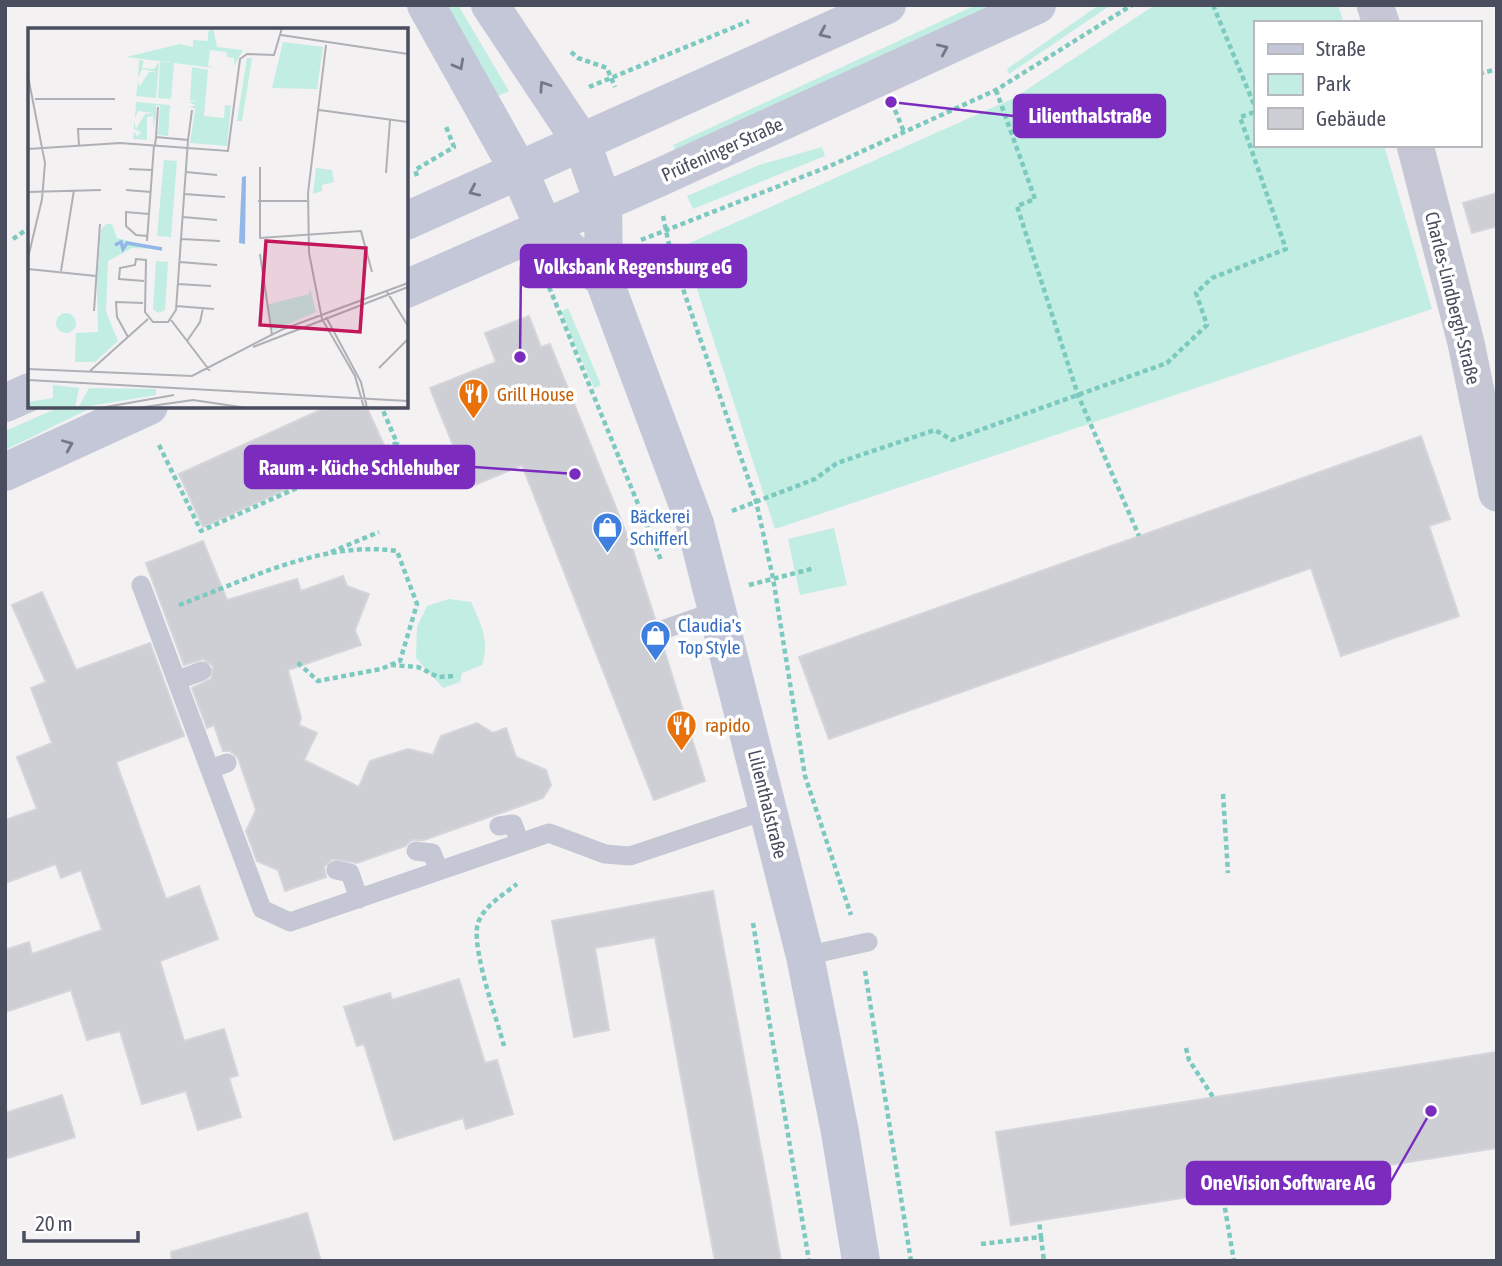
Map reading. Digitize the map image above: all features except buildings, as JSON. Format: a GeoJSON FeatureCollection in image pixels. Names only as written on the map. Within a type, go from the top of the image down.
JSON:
{"type":"FeatureCollection","features":[{"type":"Feature","properties":{"kind":"street","name":"Lilienthalstraße"},"geometry":{"type":"LineString","coordinates":[[426,5],[519,171],[544,228],[604,280]]}},
{"type":"Feature","properties":{"kind":"street","name":"Lilienthalstraße"},"geometry":{"type":"LineString","coordinates":[[490,5],[582,143],[603,202],[604,280],[695,524],[806,956],[841,1132],[861,1261]]}},
{"type":"Feature","properties":{"kind":"street"},"geometry":{"type":"LineString","coordinates":[[408,220],[887,5]]}},
{"type":"Feature","properties":{"kind":"street","name":"Prüfeninger Straße"},"geometry":{"type":"LineString","coordinates":[[408,288],[656,179],[1037,5]]}},
{"type":"Feature","properties":{"kind":"street","name":"Charles-Lindbergh-Straße"},"geometry":{"type":"LineString","coordinates":[[1416,147],[1466,343],[1497,493]]}},
{"type":"Feature","properties":{"kind":"street"},"geometry":{"type":"LineString","coordinates":[[5,403],[28,393]]}},
{"type":"Feature","properties":{"kind":"street"},"geometry":{"type":"LineString","coordinates":[[5,471],[145,408]]}},
{"type":"Feature","properties":{"kind":"lane"},"geometry":{"type":"LineString","coordinates":[[141,585],[178,680],[219,766],[262,909],[290,922],[549,833],[605,854],[630,856],[770,809]]}},
{"type":"Feature","properties":{"kind":"lane"},"geometry":{"type":"LineString","coordinates":[[659,631],[717,603]]}},
{"type":"Feature","properties":{"kind":"lane"},"geometry":{"type":"LineString","coordinates":[[178,680],[202,671]]}},
{"type":"Feature","properties":{"kind":"lane"},"geometry":{"type":"LineString","coordinates":[[499,826],[513,824],[520,843]]}},
{"type":"Feature","properties":{"kind":"lane"},"geometry":{"type":"LineString","coordinates":[[416,851],[432,853],[439,871]]}},
{"type":"Feature","properties":{"kind":"lane"},"geometry":{"type":"LineString","coordinates":[[335,870],[350,873],[359,899]]}},
{"type":"Feature","properties":{"kind":"lane"},"geometry":{"type":"LineString","coordinates":[[806,956],[864,943]]}},
{"type":"Feature","properties":{"kind":"path"},"geometry":{"type":"LineString","coordinates":[[666,229],[830,166],[996,90],[1132,5]]}},
{"type":"Feature","properties":{"kind":"path"},"geometry":{"type":"LineString","coordinates":[[1213,5],[1254,107]]}},
{"type":"Feature","properties":{"kind":"path"},"geometry":{"type":"LineString","coordinates":[[611,78],[761,16]]}},
{"type":"Feature","properties":{"kind":"path"},"geometry":{"type":"LineString","coordinates":[[561,44],[578,58],[607,68],[631,122]]}},
{"type":"Feature","properties":{"kind":"path"},"geometry":{"type":"LineString","coordinates":[[996,90],[1035,199],[1017,206],[1078,395],[1139,536]]}},
{"type":"Feature","properties":{"kind":"path"},"geometry":{"type":"LineString","coordinates":[[891,102],[904,132]]}},
{"type":"Feature","properties":{"kind":"path"},"geometry":{"type":"LineString","coordinates":[[695,524],[814,479],[837,463],[934,430],[952,440],[1167,363],[1207,325],[1196,293],[1212,278],[1286,249],[1240,117],[1254,110]]}},
{"type":"Feature","properties":{"kind":"path"},"geometry":{"type":"LineString","coordinates":[[656,179],[671,254],[757,501],[773,578],[805,776],[864,943],[911,1261]]}},
{"type":"Feature","properties":{"kind":"path"},"geometry":{"type":"LineString","coordinates":[[13,239],[28,228]]}},
{"type":"Feature","properties":{"kind":"path"},"geometry":{"type":"LineString","coordinates":[[145,408],[201,531],[397,443],[382,408]]}},
{"type":"Feature","properties":{"kind":"path"},"geometry":{"type":"LineString","coordinates":[[324,555],[379,532]]}},
{"type":"Feature","properties":{"kind":"path"},"geometry":{"type":"LineString","coordinates":[[153,614],[311,557],[374,547],[397,551],[417,604],[400,661],[318,681],[297,662]]}},
{"type":"Feature","properties":{"kind":"path"},"geometry":{"type":"LineString","coordinates":[[717,603],[773,578],[815,568]]}},
{"type":"Feature","properties":{"kind":"path"},"geometry":{"type":"LineString","coordinates":[[390,665],[418,667],[438,677],[455,676]]}},
{"type":"Feature","properties":{"kind":"path"},"geometry":{"type":"LineString","coordinates":[[1223,794],[1228,873]]}},
{"type":"Feature","properties":{"kind":"path"},"geometry":{"type":"LineString","coordinates":[[504,1046],[483,965],[477,926],[489,906],[517,884]]}},
{"type":"Feature","properties":{"kind":"path"},"geometry":{"type":"LineString","coordinates":[[1186,1048],[1189,1060],[1213,1097]]}},
{"type":"Feature","properties":{"kind":"path"},"geometry":{"type":"LineString","coordinates":[[1223,1191],[1234,1261]]}},
{"type":"Feature","properties":{"kind":"path"},"geometry":{"type":"LineString","coordinates":[[1039,1221],[1044,1261]]}},
{"type":"Feature","properties":{"kind":"path"},"geometry":{"type":"LineString","coordinates":[[981,1244],[1041,1237]]}},
{"type":"Feature","properties":{"kind":"green space"},"geometry":{"type":"Polygon","coordinates":[[[446,5],[458,5],[509,91],[498,96],[446,5]]]}},
{"type":"Feature","properties":{"kind":"green space"},"geometry":{"type":"Polygon","coordinates":[[[976,5],[998,5],[676,152],[673,145],[976,5]]]}},
{"type":"Feature","properties":{"kind":"green space"},"geometry":{"type":"Polygon","coordinates":[[[1099,5],[1111,5],[1009,74],[1007,69],[1099,5]]]}},
{"type":"Feature","properties":{"kind":"green space"},"geometry":{"type":"Polygon","coordinates":[[[1155,5],[1338,5],[1343,21],[1254,21],[1254,147],[1385,147],[1432,309],[775,529],[683,246],[1014,98],[1155,5]]]}},
{"type":"Feature","properties":{"kind":"green space"},"geometry":{"type":"Polygon","coordinates":[[[822,147],[825,156],[693,209],[687,196],[759,165],[822,147]]]}},
{"type":"Feature","properties":{"kind":"green space"},"geometry":{"type":"Polygon","coordinates":[[[568,308],[601,385],[594,388],[561,312],[568,308]]]}},
{"type":"Feature","properties":{"kind":"green space"},"geometry":{"type":"Polygon","coordinates":[[[57,408],[91,408],[5,450],[5,431],[57,408]]]}},
{"type":"Feature","properties":{"kind":"green space"},"geometry":{"type":"Polygon","coordinates":[[[834,528],[847,585],[800,595],[788,539],[834,528]]]}},
{"type":"Feature","properties":{"kind":"green space"},"geometry":{"type":"Polygon","coordinates":[[[449,599],[471,602],[481,625],[485,648],[482,665],[462,673],[460,682],[443,688],[416,658],[417,627],[427,606],[449,599]]]}},
{"type":"Feature","properties":{"kind":"place","name":"Lilienthalstraße"},"geometry":{"type":"Point","coordinates":[891,102]}},
{"type":"Feature","properties":{"kind":"place","name":"Volksbank Regensburg eG"},"geometry":{"type":"Point","coordinates":[520,357]}},
{"type":"Feature","properties":{"kind":"place","name":"Grill House"},"geometry":{"type":"Point","coordinates":[474,421]}},
{"type":"Feature","properties":{"kind":"place","name":"Raum + Küche Schlehuber"},"geometry":{"type":"Point","coordinates":[575,474]}},
{"type":"Feature","properties":{"kind":"place","name":"Bäckerei Schifferl"},"geometry":{"type":"Point","coordinates":[607,554]}},
{"type":"Feature","properties":{"kind":"place","name":"Claudia's Top Style"},"geometry":{"type":"Point","coordinates":[655,663]}},
{"type":"Feature","properties":{"kind":"place","name":"rapido"},"geometry":{"type":"Point","coordinates":[682,752]}},
{"type":"Feature","properties":{"kind":"place","name":"OneVision Software AG"},"geometry":{"type":"Point","coordinates":[1431,1111]}}]}
